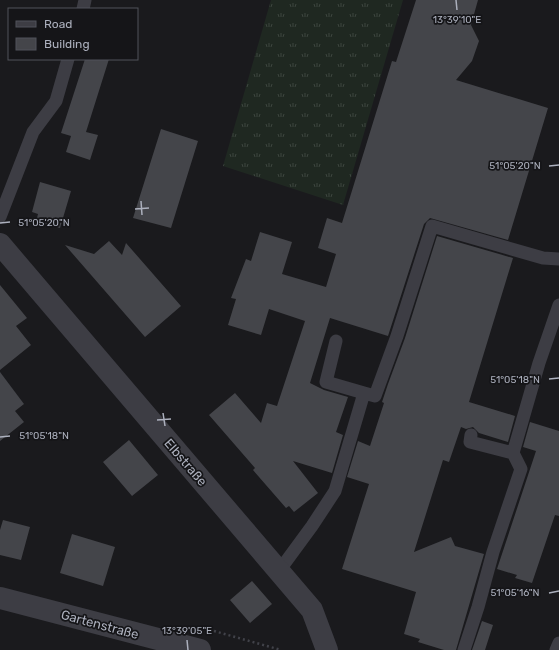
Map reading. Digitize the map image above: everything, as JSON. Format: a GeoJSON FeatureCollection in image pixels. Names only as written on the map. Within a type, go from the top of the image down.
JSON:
{"type":"FeatureCollection","features":[{"type":"Feature","properties":{"kind":"street","name":"Elbstraße"},"geometry":{"type":"LineString","coordinates":[[0,244],[312,610],[327,650]]}},
{"type":"Feature","properties":{"kind":"street","name":"Gartenstraße"},"geometry":{"type":"LineString","coordinates":[[0,598],[200,650]]}},
{"type":"Feature","properties":{"kind":"lane"},"geometry":{"type":"LineString","coordinates":[[0,217],[33,132],[56,101],[68,60]]}},
{"type":"Feature","properties":{"kind":"lane"},"geometry":{"type":"LineString","coordinates":[[336,341],[326,382],[375,396],[397,336],[432,226],[516,251],[543,258],[559,259]]}},
{"type":"Feature","properties":{"kind":"lane"},"geometry":{"type":"LineString","coordinates":[[464,650],[478,607],[492,552],[521,469],[513,453],[539,363],[559,305]]}},
{"type":"Feature","properties":{"kind":"lane"},"geometry":{"type":"LineString","coordinates":[[279,571],[312,526],[335,491],[364,393]]}},
{"type":"Feature","properties":{"kind":"lane"},"geometry":{"type":"LineString","coordinates":[[471,436],[470,442],[513,453]]}},
{"type":"Feature","properties":{"kind":"lane"},"geometry":{"type":"LineString","coordinates":[[556,650],[559,642]]}},
{"type":"Feature","properties":{"kind":"green space"},"geometry":{"type":"Polygon","coordinates":[[[271,0],[403,0],[343,205],[223,166],[271,0]]]}},
{"type":"Feature","properties":{"kind":"building"},"geometry":{"type":"Polygon","coordinates":[[[416,0],[478,0],[471,25],[479,41],[472,61],[456,80],[548,108],[508,240],[430,218],[424,224],[388,336],[330,318],[310,383],[324,390],[348,397],[336,432],[343,435],[332,473],[293,461],[318,493],[294,512],[289,506],[286,508],[253,470],[255,468],[209,415],[235,393],[261,423],[267,403],[277,406],[305,321],[269,309],[261,335],[228,325],[236,299],[231,298],[246,259],[251,261],[260,232],[292,242],[282,274],[326,287],[336,254],[318,248],[327,218],[342,223],[392,61],[396,62],[416,0]]]}},
{"type":"Feature","properties":{"kind":"building"},"geometry":{"type":"Polygon","coordinates":[[[85,60],[109,60],[86,132],[98,135],[90,160],[66,152],[71,136],[61,133],[85,60]]]}},
{"type":"Feature","properties":{"kind":"building"},"geometry":{"type":"Polygon","coordinates":[[[161,129],[198,141],[171,228],[133,218],[161,129]]]}},
{"type":"Feature","properties":{"kind":"building"},"geometry":{"type":"Polygon","coordinates":[[[40,182],[71,191],[60,228],[36,222],[38,214],[32,212],[40,182]]]}},
{"type":"Feature","properties":{"kind":"building"},"geometry":{"type":"Polygon","coordinates":[[[437,236],[513,258],[469,402],[515,416],[508,442],[479,433],[473,427],[466,429],[461,427],[449,462],[443,460],[414,552],[451,537],[455,546],[484,554],[456,650],[444,650],[418,642],[420,639],[404,634],[416,592],[342,569],[369,484],[347,477],[358,441],[370,446],[384,403],[382,402],[405,338],[437,236]]]}},
{"type":"Feature","properties":{"kind":"building"},"geometry":{"type":"Polygon","coordinates":[[[109,241],[122,255],[126,243],[181,306],[145,337],[65,245],[94,254],[109,241]]]}},
{"type":"Feature","properties":{"kind":"building"},"geometry":{"type":"Polygon","coordinates":[[[0,285],[27,318],[16,326],[31,345],[0,370],[0,285]]]}},
{"type":"Feature","properties":{"kind":"building"},"geometry":{"type":"Polygon","coordinates":[[[0,372],[24,404],[15,411],[24,422],[0,441],[0,372]]]}},
{"type":"Feature","properties":{"kind":"building"},"geometry":{"type":"Polygon","coordinates":[[[530,422],[559,431],[559,516],[555,515],[532,583],[515,578],[517,575],[497,569],[536,451],[523,447],[530,422]]]}},
{"type":"Feature","properties":{"kind":"building"},"geometry":{"type":"Polygon","coordinates":[[[129,440],[158,475],[132,496],[103,462],[129,440]]]}},
{"type":"Feature","properties":{"kind":"building"},"geometry":{"type":"Polygon","coordinates":[[[3,520],[30,527],[21,560],[0,555],[0,530],[3,520]]]}},
{"type":"Feature","properties":{"kind":"building"},"geometry":{"type":"Polygon","coordinates":[[[72,534],[115,547],[103,586],[60,573],[72,534]]]}},
{"type":"Feature","properties":{"kind":"building"},"geometry":{"type":"Polygon","coordinates":[[[252,581],[272,604],[250,623],[230,600],[252,581]]]}},
{"type":"Feature","properties":{"kind":"building"},"geometry":{"type":"Polygon","coordinates":[[[482,621],[493,625],[485,650],[472,650],[482,621]]]}}]}
